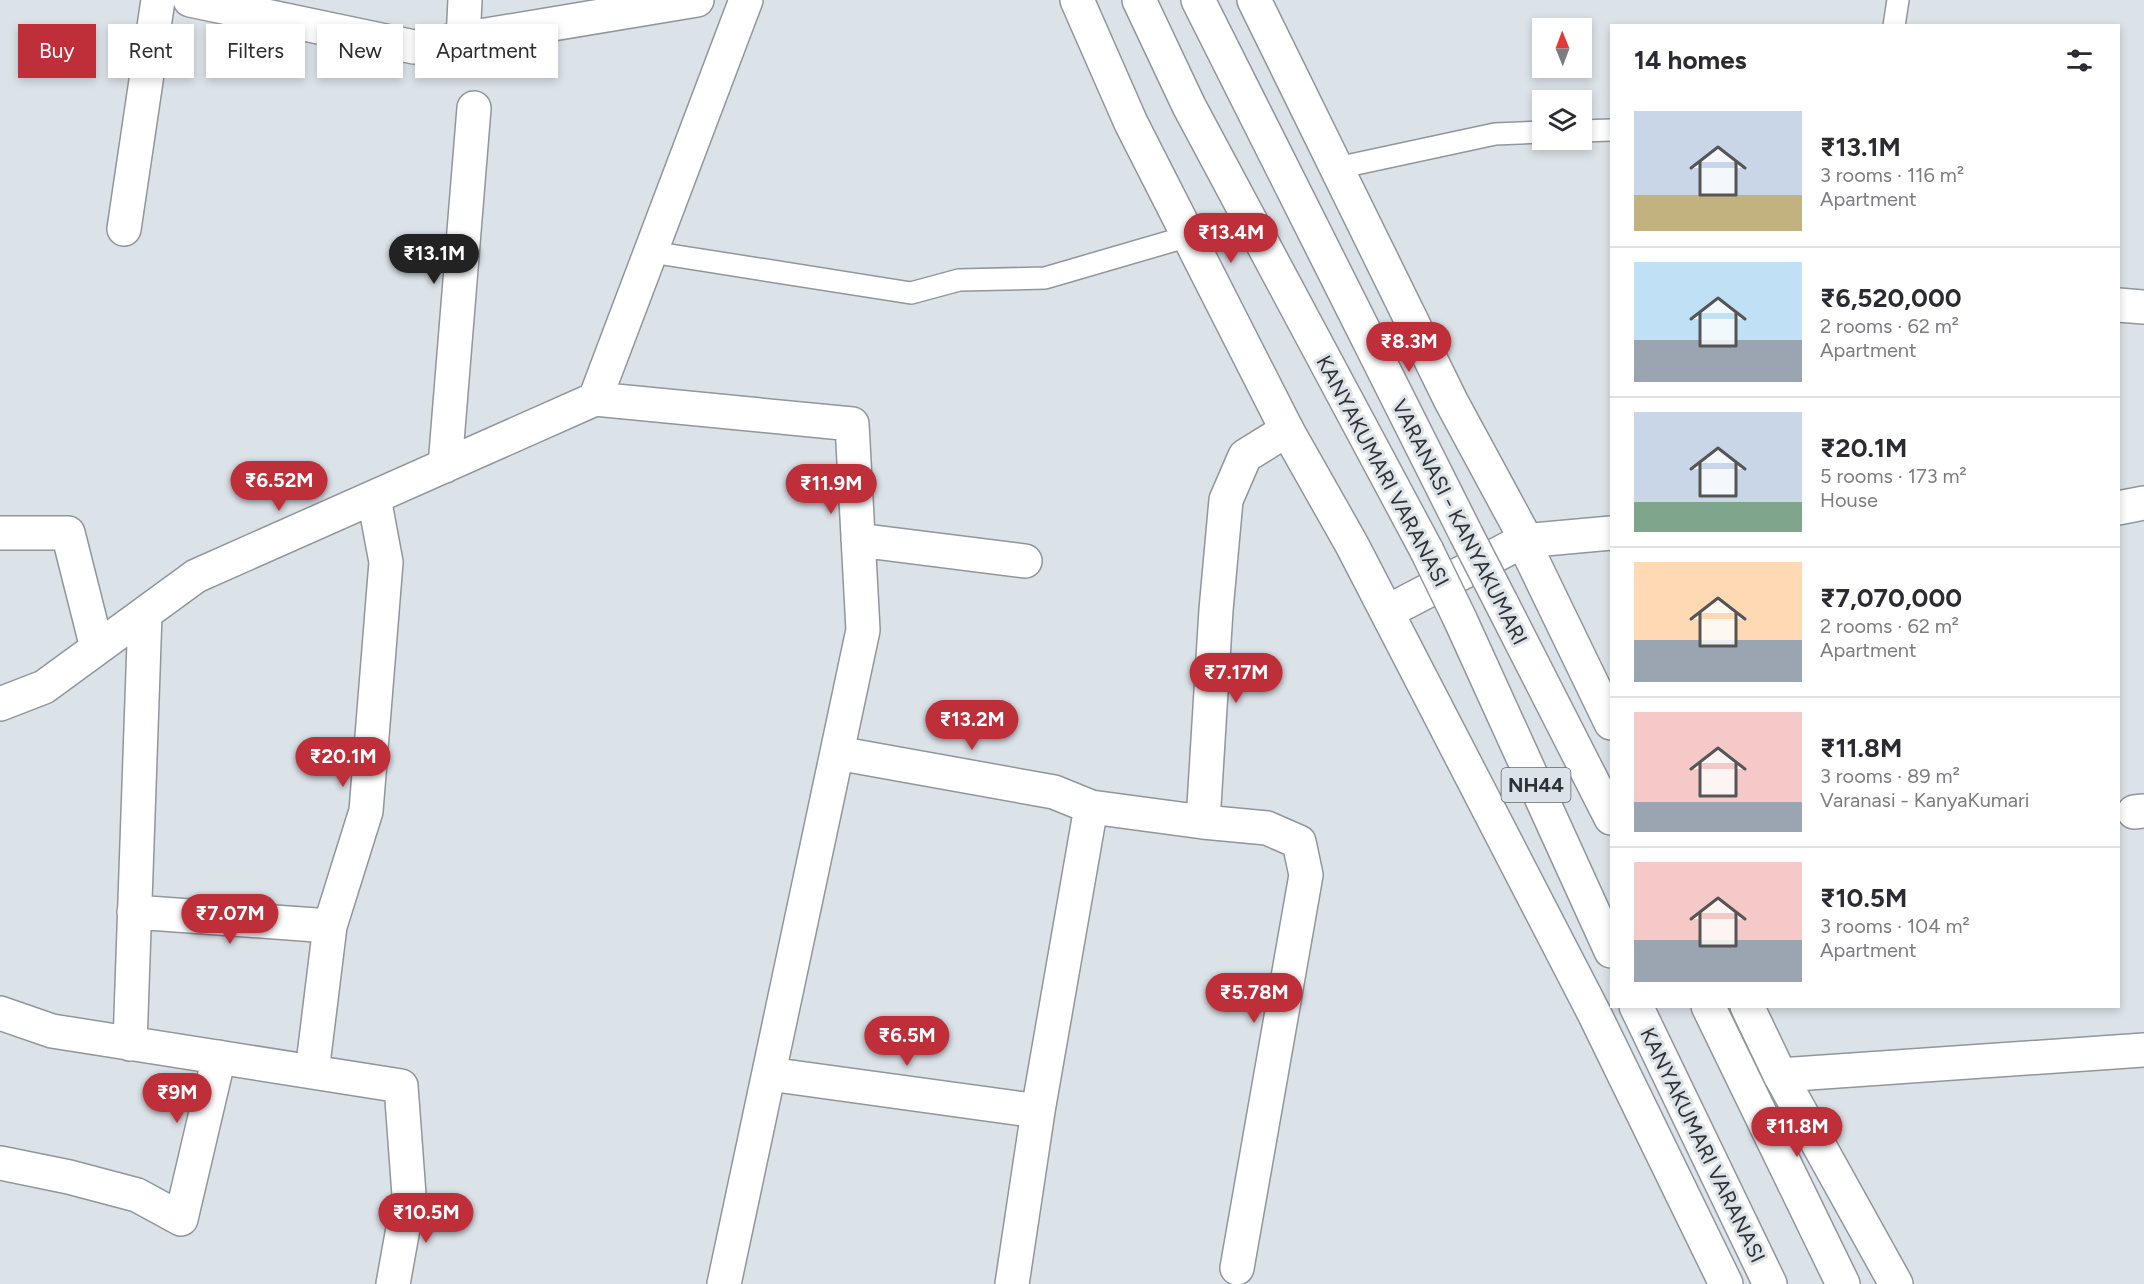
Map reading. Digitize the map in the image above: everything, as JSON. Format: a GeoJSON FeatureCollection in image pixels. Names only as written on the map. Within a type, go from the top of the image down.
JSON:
{"type":"FeatureCollection","features":[{"type":"Feature","properties":{"kind":"main road"},"geometry":{"type":"LineString","coordinates":[[124,230],[158,0]]}},
{"type":"Feature","properties":{"kind":"main road"},"geometry":{"type":"LineString","coordinates":[[190,0],[415,47]]}},
{"type":"Feature","properties":{"kind":"main road"},"geometry":{"type":"LineString","coordinates":[[463,24],[465,0]]}},
{"type":"Feature","properties":{"kind":"main road"},"geometry":{"type":"LineString","coordinates":[[556,24],[698,0]]}},
{"type":"Feature","properties":{"kind":"main road"},"geometry":{"type":"LineString","coordinates":[[595,399],[746,0]]}},
{"type":"Feature","properties":{"kind":"main road"},"geometry":{"type":"LineString","coordinates":[[1077,0],[1131,123],[1287,430],[1352,545],[1595,1015],[1725,1284]]}},
{"type":"Feature","properties":{"kind":"main road","name":"KANYAKUMARI VARANASI"},"geometry":{"type":"LineString","coordinates":[[1139,0],[1189,106],[1427,551],[1610,949]]}},
{"type":"Feature","properties":{"kind":"main road","name":"VARANASI - KANYAKUMARI"},"geometry":{"type":"LineString","coordinates":[[1198,0],[1610,816]]}},
{"type":"Feature","properties":{"kind":"main road"},"geometry":{"type":"LineString","coordinates":[[1254,0],[1451,401],[1524,536],[1524,541],[1610,721]]}},
{"type":"Feature","properties":{"kind":"main road"},"geometry":{"type":"LineString","coordinates":[[446,466],[474,108]]}},
{"type":"Feature","properties":{"kind":"main road"},"geometry":{"type":"LineString","coordinates":[[2120,305],[2144,307]]}},
{"type":"Feature","properties":{"kind":"main road"},"geometry":{"type":"LineString","coordinates":[[0,704],[44,687],[196,576],[595,399],[852,424],[863,630],[724,1284]]}},
{"type":"Feature","properties":{"kind":"main road"},"geometry":{"type":"LineString","coordinates":[[1203,822],[1216,610],[1226,500],[1245,456],[1287,430]]}},
{"type":"Feature","properties":{"kind":"main road"},"geometry":{"type":"LineString","coordinates":[[312,1072],[330,926],[366,811],[386,562],[374,498]]}},
{"type":"Feature","properties":{"kind":"main road"},"geometry":{"type":"LineString","coordinates":[[2120,508],[2144,503]]}},
{"type":"Feature","properties":{"kind":"main road"},"geometry":{"type":"LineString","coordinates":[[0,533],[68,533],[97,648]]}},
{"type":"Feature","properties":{"kind":"main road"},"geometry":{"type":"LineString","coordinates":[[1387,612],[1524,541],[1610,533]]}},
{"type":"Feature","properties":{"kind":"main road"},"geometry":{"type":"LineString","coordinates":[[858,540],[1025,561]]}},
{"type":"Feature","properties":{"kind":"main road"},"geometry":{"type":"LineString","coordinates":[[130,1044],[145,614]]}},
{"type":"Feature","properties":{"kind":"main road"},"geometry":{"type":"LineString","coordinates":[[837,753],[1054,792],[1091,807],[1267,828],[1299,842],[1306,875],[1237,1268]]}},
{"type":"Feature","properties":{"kind":"main road"},"geometry":{"type":"LineString","coordinates":[[1012,1284],[1038,1111],[1091,807]]}},
{"type":"Feature","properties":{"kind":"main road"},"geometry":{"type":"LineString","coordinates":[[134,912],[330,926]]}},
{"type":"Feature","properties":{"kind":"main road","name":"KANYAKUMARI VARANASI"},"geometry":{"type":"LineString","coordinates":[[1637,1008],[1770,1284]]}},
{"type":"Feature","properties":{"kind":"main road"},"geometry":{"type":"LineString","coordinates":[[1709,1008],[1843,1284]]}},
{"type":"Feature","properties":{"kind":"main road"},"geometry":{"type":"LineString","coordinates":[[1749,1008],[1780,1075],[1896,1284]]}},
{"type":"Feature","properties":{"kind":"main road"},"geometry":{"type":"LineString","coordinates":[[0,1013],[52,1031],[401,1086],[409,1195],[393,1284]]}},
{"type":"Feature","properties":{"kind":"main road"},"geometry":{"type":"LineString","coordinates":[[1780,1075],[2144,1050]]}},
{"type":"Feature","properties":{"kind":"main road"},"geometry":{"type":"LineString","coordinates":[[0,1163],[69,1177],[137,1195],[181,1219],[219,1057]]}},
{"type":"Feature","properties":{"kind":"main road"},"geometry":{"type":"LineString","coordinates":[[769,1074],[1038,1111]]}},
{"type":"Feature","properties":{"kind":"lane"},"geometry":{"type":"LineString","coordinates":[[1894,24],[1898,0]]}},
{"type":"Feature","properties":{"kind":"lane"},"geometry":{"type":"LineString","coordinates":[[1592,131],[1610,130]]}},
{"type":"Feature","properties":{"kind":"lane"},"geometry":{"type":"LineString","coordinates":[[1337,168],[1495,134],[1532,132]]}},
{"type":"Feature","properties":{"kind":"lane"},"geometry":{"type":"LineString","coordinates":[[651,252],[911,293],[959,280],[1045,278],[1189,236]]}}]}
